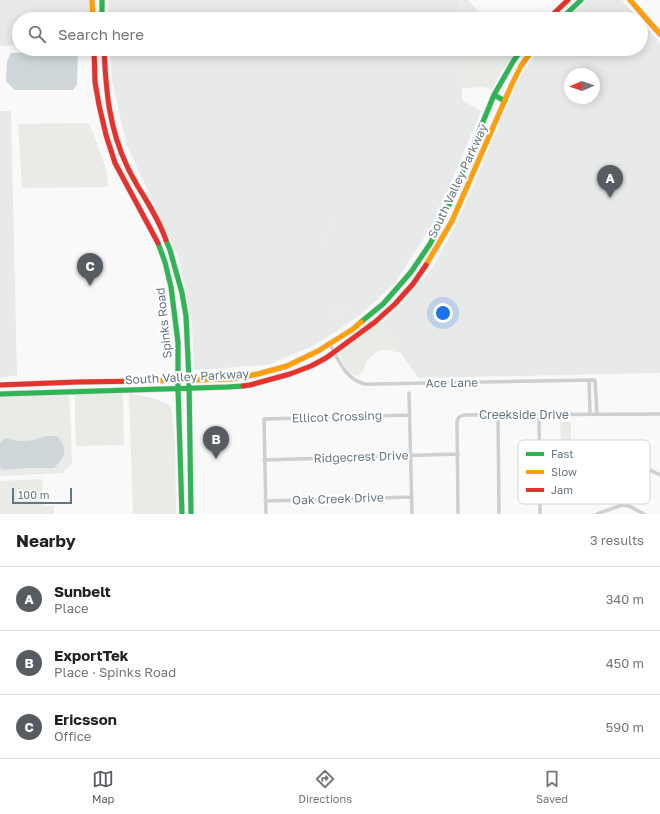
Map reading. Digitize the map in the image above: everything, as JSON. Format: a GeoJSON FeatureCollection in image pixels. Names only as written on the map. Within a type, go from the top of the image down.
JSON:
{"type":"FeatureCollection","features":[{"type":"Feature","properties":{"kind":"main road"},"geometry":{"type":"LineString","coordinates":[[92,0],[93,12]]}},
{"type":"Feature","properties":{"kind":"main road"},"geometry":{"type":"LineString","coordinates":[[102,0],[102,12]]}},
{"type":"Feature","properties":{"kind":"main road"},"geometry":{"type":"LineString","coordinates":[[555,12],[568,0]]}},
{"type":"Feature","properties":{"kind":"main road"},"geometry":{"type":"LineString","coordinates":[[568,12],[581,0]]}},
{"type":"Feature","properties":{"kind":"main road"},"geometry":{"type":"LineString","coordinates":[[630,0],[641,12]]}},
{"type":"Feature","properties":{"kind":"main road"},"geometry":{"type":"LineString","coordinates":[[648,20],[660,34]]}},
{"type":"Feature","properties":{"kind":"main road","name":"Spinks Road"},"geometry":{"type":"LineString","coordinates":[[94,56],[95,82],[99,105],[115,162],[156,238],[172,287],[178,342],[182,514]]}},
{"type":"Feature","properties":{"kind":"main road","name":"Spinks Road"},"geometry":{"type":"LineString","coordinates":[[104,56],[106,86],[111,120],[117,141],[127,167],[161,226],[170,250],[180,286],[186,316],[189,380],[191,514]]}},
{"type":"Feature","properties":{"kind":"main road","name":"South Valley Parkway"},"geometry":{"type":"LineString","coordinates":[[0,385],[231,379],[288,366],[330,344],[353,329],[383,304],[411,272],[430,244],[444,217],[494,95],[517,56]]}},
{"type":"Feature","properties":{"kind":"main road","name":"South Valley Parkway"},"geometry":{"type":"LineString","coordinates":[[0,394],[228,387],[250,385],[290,374],[311,366],[326,358],[357,336],[395,304],[429,262],[452,221],[521,66],[528,56]]}},
{"type":"Feature","properties":{"kind":"main road"},"geometry":{"type":"LineString","coordinates":[[494,95],[505,101]]}},
{"type":"Feature","properties":{"kind":"main road"},"geometry":{"type":"LineString","coordinates":[[103,123],[111,120]]}},
{"type":"Feature","properties":{"kind":"main road"},"geometry":{"type":"LineString","coordinates":[[135,199],[143,194]]}},
{"type":"Feature","properties":{"kind":"main road"},"geometry":{"type":"LineString","coordinates":[[411,272],[418,277]]}},
{"type":"Feature","properties":{"kind":"main road"},"geometry":{"type":"LineString","coordinates":[[72,382],[72,391]]}},
{"type":"Feature","properties":{"kind":"main road"},"geometry":{"type":"LineString","coordinates":[[181,499],[190,499]]}},
{"type":"Feature","properties":{"kind":"street","name":"Ace Lane"},"geometry":{"type":"LineString","coordinates":[[330,344],[350,377],[362,384],[595,380],[596,414]]}},
{"type":"Feature","properties":{"kind":"street"},"geometry":{"type":"LineString","coordinates":[[589,380],[590,414]]}},
{"type":"Feature","properties":{"kind":"street"},"geometry":{"type":"LineString","coordinates":[[409,393],[412,514]]}},
{"type":"Feature","properties":{"kind":"street","name":"Creekside Drive"},"geometry":{"type":"LineString","coordinates":[[458,454],[456,421],[459,416],[464,415],[660,414]]}},
{"type":"Feature","properties":{"kind":"street","name":"Ellicot Crossing"},"geometry":{"type":"LineString","coordinates":[[264,460],[264,419],[409,415]]}},
{"type":"Feature","properties":{"kind":"street"},"geometry":{"type":"LineString","coordinates":[[498,415],[498,514]]}},
{"type":"Feature","properties":{"kind":"street"},"geometry":{"type":"LineString","coordinates":[[539,415],[539,440]]}},
{"type":"Feature","properties":{"kind":"street"},"geometry":{"type":"LineString","coordinates":[[458,454],[458,514]]}},
{"type":"Feature","properties":{"kind":"street","name":"Ridgecrest Drive"},"geometry":{"type":"LineString","coordinates":[[264,460],[458,454]]}},
{"type":"Feature","properties":{"kind":"street"},"geometry":{"type":"LineString","coordinates":[[264,460],[266,514]]}},
{"type":"Feature","properties":{"kind":"street"},"geometry":{"type":"LineString","coordinates":[[650,470],[660,475]]}},
{"type":"Feature","properties":{"kind":"street","name":"Oak Creek Drive"},"geometry":{"type":"LineString","coordinates":[[265,501],[412,497]]}},
{"type":"Feature","properties":{"kind":"street"},"geometry":{"type":"LineString","coordinates":[[597,514],[622,504],[644,514]]}},
{"type":"Feature","properties":{"kind":"shaded area"},"geometry":{"type":"Polygon","coordinates":[[[0,0],[89,0],[90,12],[12,12],[12,45],[0,46],[0,0]]]}},
{"type":"Feature","properties":{"kind":"shaded area"},"geometry":{"type":"Polygon","coordinates":[[[108,0],[460,0],[461,12],[109,12],[108,0]]]}},
{"type":"Feature","properties":{"kind":"shaded area"},"geometry":{"type":"Polygon","coordinates":[[[462,0],[469,1],[479,12],[458,12],[460,2],[462,0]]]}},
{"type":"Feature","properties":{"kind":"shaded area"},"geometry":{"type":"Polygon","coordinates":[[[587,0],[622,0],[633,12],[574,12],[587,0]]]}},
{"type":"Feature","properties":{"kind":"shaded area"},"geometry":{"type":"Polygon","coordinates":[[[648,29],[660,43],[660,373],[418,378],[381,324],[406,299],[432,268],[463,209],[520,76],[535,56],[648,56],[648,29]]]}},
{"type":"Feature","properties":{"kind":"shaded area"},"geometry":{"type":"Polygon","coordinates":[[[11,53],[12,56],[78,56],[77,84],[73,90],[15,90],[6,81],[7,61],[11,53]]]}},
{"type":"Feature","properties":{"kind":"shaded area"},"geometry":{"type":"Polygon","coordinates":[[[110,56],[461,56],[462,100],[481,111],[435,220],[395,283],[359,316],[315,345],[268,365],[194,370],[192,322],[179,259],[126,143],[112,80],[110,56]]]}},
{"type":"Feature","properties":{"kind":"shaded area"},"geometry":{"type":"Polygon","coordinates":[[[459,56],[513,56],[500,73],[493,88],[463,88],[460,86],[459,56]]]}},
{"type":"Feature","properties":{"kind":"shaded area"},"geometry":{"type":"Polygon","coordinates":[[[0,111],[11,111],[17,375],[0,378],[0,111]]]}},
{"type":"Feature","properties":{"kind":"shaded area"},"geometry":{"type":"Polygon","coordinates":[[[89,123],[107,172],[108,187],[22,188],[18,124],[89,123]]]}},
{"type":"Feature","properties":{"kind":"shaded area"},"geometry":{"type":"Polygon","coordinates":[[[328,216],[336,220],[328,236],[327,218],[328,216]]]}},
{"type":"Feature","properties":{"kind":"shaded area"},"geometry":{"type":"Polygon","coordinates":[[[328,236],[320,252],[321,307],[319,274],[320,250],[318,237],[328,236]]]}},
{"type":"Feature","properties":{"kind":"shaded area"},"geometry":{"type":"Polygon","coordinates":[[[332,303],[348,311],[350,308],[353,310],[332,324],[332,303]]]}},
{"type":"Feature","properties":{"kind":"shaded area"},"geometry":{"type":"Polygon","coordinates":[[[379,321],[382,322],[401,350],[399,353],[390,350],[378,351],[369,359],[358,376],[354,375],[345,367],[339,352],[379,321]]]}},
{"type":"Feature","properties":{"kind":"shaded area"},"geometry":{"type":"Polygon","coordinates":[[[75,393],[121,393],[123,395],[124,445],[76,446],[75,393]]]}},
{"type":"Feature","properties":{"kind":"shaded area"},"geometry":{"type":"Polygon","coordinates":[[[129,393],[153,398],[171,406],[175,441],[176,514],[133,514],[129,393]]]}},
{"type":"Feature","properties":{"kind":"shaded area"},"geometry":{"type":"Polygon","coordinates":[[[68,394],[72,463],[63,473],[0,476],[0,397],[68,394]]]}},
{"type":"Feature","properties":{"kind":"shaded area"},"geometry":{"type":"Polygon","coordinates":[[[560,422],[571,422],[571,440],[561,440],[560,422]]]}},
{"type":"Feature","properties":{"kind":"shaded area"},"geometry":{"type":"Polygon","coordinates":[[[46,436],[57,436],[64,449],[61,460],[54,468],[2,470],[0,467],[0,443],[5,438],[16,441],[26,441],[35,440],[46,436]]]}},
{"type":"Feature","properties":{"kind":"shaded area"},"geometry":{"type":"Polygon","coordinates":[[[42,479],[44,506],[54,506],[54,514],[0,514],[0,481],[42,479]]]}},
{"type":"Feature","properties":{"kind":"traffic: fast"},"geometry":{"type":"LineString","coordinates":[[102,0],[102,12]]}},
{"type":"Feature","properties":{"kind":"traffic: fast"},"geometry":{"type":"LineString","coordinates":[[568,12],[581,0]]}},
{"type":"Feature","properties":{"kind":"traffic: fast"},"geometry":{"type":"LineString","coordinates":[[361,322],[383,304],[411,272],[430,244],[444,217],[494,95],[517,56]]}},
{"type":"Feature","properties":{"kind":"traffic: fast"},"geometry":{"type":"LineString","coordinates":[[494,95],[505,101]]}},
{"type":"Feature","properties":{"kind":"traffic: fast"},"geometry":{"type":"LineString","coordinates":[[166,240],[182,293],[186,316],[189,380],[191,514]]}},
{"type":"Feature","properties":{"kind":"traffic: fast"},"geometry":{"type":"LineString","coordinates":[[158,243],[165,262],[171,287],[178,342],[182,514]]}},
{"type":"Feature","properties":{"kind":"traffic: fast"},"geometry":{"type":"LineString","coordinates":[[0,394],[243,386]]}},
{"type":"Feature","properties":{"kind":"traffic: slow"},"geometry":{"type":"LineString","coordinates":[[92,0],[93,12]]}},
{"type":"Feature","properties":{"kind":"traffic: slow"},"geometry":{"type":"LineString","coordinates":[[630,0],[641,12]]}},
{"type":"Feature","properties":{"kind":"traffic: slow"},"geometry":{"type":"LineString","coordinates":[[648,20],[660,34]]}},
{"type":"Feature","properties":{"kind":"traffic: slow"},"geometry":{"type":"LineString","coordinates":[[426,265],[452,221],[512,84],[528,56]]}},
{"type":"Feature","properties":{"kind":"traffic: slow"},"geometry":{"type":"LineString","coordinates":[[146,381],[231,379],[258,374],[287,366],[318,351],[353,329],[361,322]]}},
{"type":"Feature","properties":{"kind":"traffic: jam"},"geometry":{"type":"LineString","coordinates":[[555,12],[568,0]]}},
{"type":"Feature","properties":{"kind":"traffic: jam"},"geometry":{"type":"LineString","coordinates":[[94,56],[95,82],[99,105],[106,135],[115,163],[158,243]]}},
{"type":"Feature","properties":{"kind":"traffic: jam"},"geometry":{"type":"LineString","coordinates":[[104,56],[107,94],[116,138],[128,169],[157,219],[166,240]]}},
{"type":"Feature","properties":{"kind":"traffic: jam"},"geometry":{"type":"LineString","coordinates":[[243,386],[290,374],[311,366],[326,358],[375,322],[395,304],[413,284],[426,265]]}},
{"type":"Feature","properties":{"kind":"traffic: jam"},"geometry":{"type":"LineString","coordinates":[[0,385],[146,381]]}},
{"type":"Feature","properties":{"kind":"place","name":"Sunbelt"},"geometry":{"type":"Point","coordinates":[610,198]}},
{"type":"Feature","properties":{"kind":"place","name":"Ericsson"},"geometry":{"type":"Point","coordinates":[90,286]}},
{"type":"Feature","properties":{"kind":"place","name":"ExportTek"},"geometry":{"type":"Point","coordinates":[216,459]}}]}
